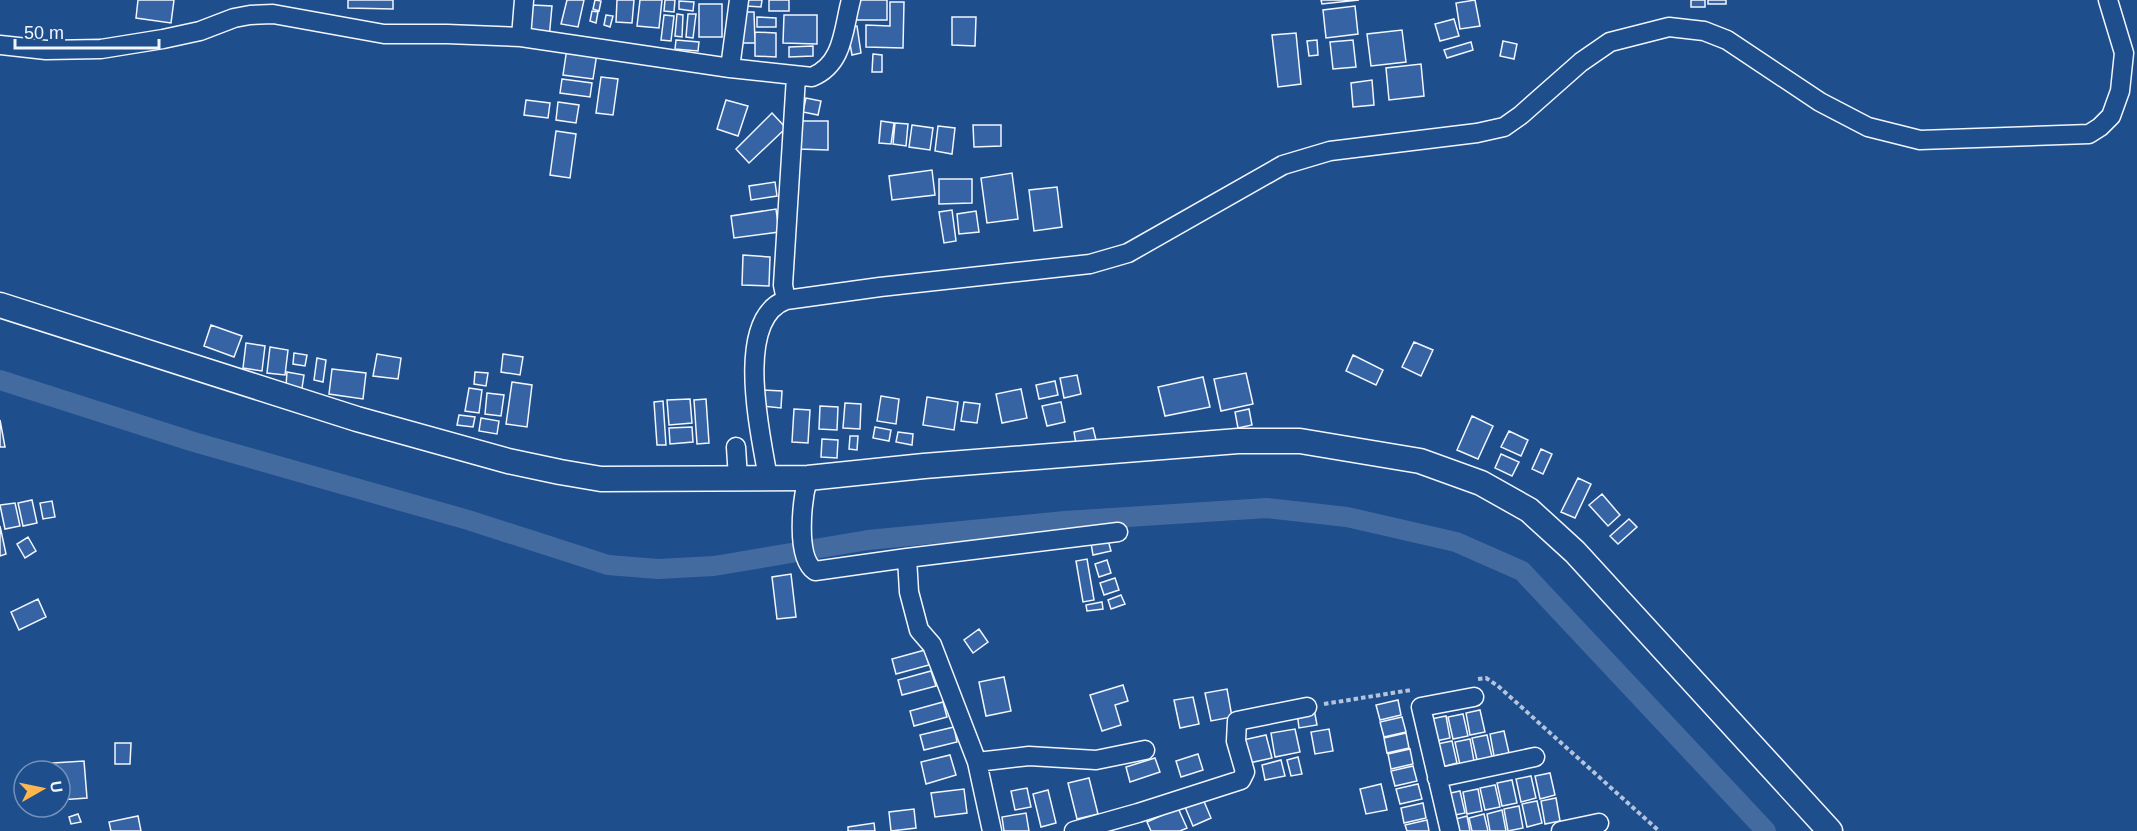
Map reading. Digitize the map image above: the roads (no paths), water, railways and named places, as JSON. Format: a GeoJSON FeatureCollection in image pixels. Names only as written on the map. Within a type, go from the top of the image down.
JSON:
{"type":"FeatureCollection","features":[{"type":"Feature","properties":{"kind":"street"},"geometry":{"type":"LineString","coordinates":[[521,38],[524,0]]}},
{"type":"Feature","properties":{"kind":"street"},"geometry":{"type":"LineString","coordinates":[[730,68],[739,0]]}},
{"type":"Feature","properties":{"kind":"street"},"geometry":{"type":"LineString","coordinates":[[0,45],[46,50],[101,49],[172,37],[200,31],[234,18],[262,15],[292,17],[384,34],[447,34],[521,38],[730,68],[812,77],[821,74],[832,64],[839,53],[850,0]]}},
{"type":"Feature","properties":{"kind":"street"},"geometry":{"type":"LineString","coordinates":[[768,478],[760,424],[755,354],[758,331],[767,314],[780,302],[880,287],[1090,264],[1128,253],[1283,165],[1330,151],[1477,133],[1504,126],[1521,115],[1581,62],[1610,42],[1669,27],[1704,31],[1727,40],[1820,102],[1868,127],[1920,140],[2089,134],[2111,116],[2131,48],[2108,0]]}},
{"type":"Feature","properties":{"kind":"street"},"geometry":{"type":"LineString","coordinates":[[786,300],[784,275],[796,76]]}},
{"type":"Feature","properties":{"kind":"street"},"geometry":{"type":"LineString","coordinates":[[0,305],[345,415],[508,461],[601,479],[768,478],[805,488],[924,466],[1238,441],[1300,441],[1420,461],[1481,483],[1529,510],[1575,552],[1830,831]]}},
{"type":"Feature","properties":{"kind":"street"},"geometry":{"type":"LineString","coordinates":[[736,447],[738,478]]}},
{"type":"Feature","properties":{"kind":"street"},"geometry":{"type":"LineString","coordinates":[[805,488],[803,555],[815,571],[1118,532]]}},
{"type":"Feature","properties":{"kind":"street"},"geometry":{"type":"LineString","coordinates":[[907,558],[909,592],[920,630],[932,645],[977,762],[992,831]]}},
{"type":"Feature","properties":{"kind":"street"},"geometry":{"type":"LineString","coordinates":[[1450,831],[1421,707],[1473,689]]}},
{"type":"Feature","properties":{"kind":"street"},"geometry":{"type":"LineString","coordinates":[[1074,831],[1241,780],[1245,772],[1236,741],[1237,721],[1307,707]]}},
{"type":"Feature","properties":{"kind":"street"},"geometry":{"type":"LineString","coordinates":[[977,762],[1029,756],[1096,760],[1145,750]]}},
{"type":"Feature","properties":{"kind":"street"},"geometry":{"type":"LineString","coordinates":[[1437,778],[1535,757]]}},
{"type":"Feature","properties":{"kind":"street"},"geometry":{"type":"LineString","coordinates":[[1561,831],[1599,823]]}},
{"type":"Feature","properties":{"kind":"waterway"},"geometry":{"type":"LineString","coordinates":[[0,380],[194,442],[468,520],[608,565],[658,569],[714,566],[868,540],[1065,521],[1267,508],[1347,517],[1456,542],[1522,571],[1766,831]]}}]}
